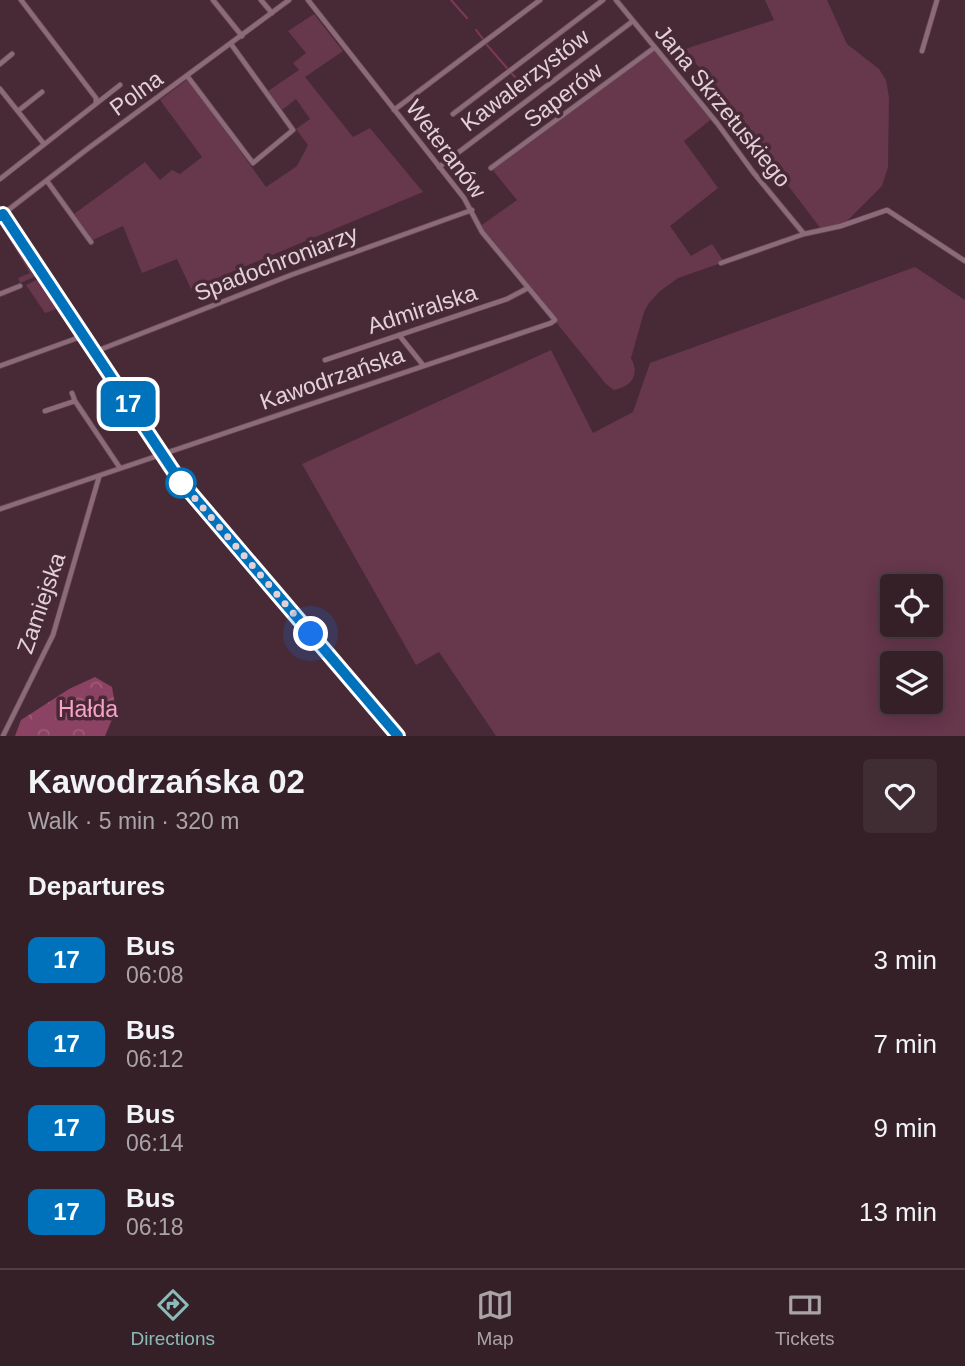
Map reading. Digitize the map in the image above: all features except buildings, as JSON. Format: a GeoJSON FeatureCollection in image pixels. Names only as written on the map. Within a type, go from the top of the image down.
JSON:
{"type":"FeatureCollection","features":[{"type":"Feature","properties":{"kind":"street"},"geometry":{"type":"LineString","coordinates":[[20,0],[96,98],[96,103]]}},
{"type":"Feature","properties":{"kind":"street"},"geometry":{"type":"LineString","coordinates":[[213,0],[242,36]]}},
{"type":"Feature","properties":{"kind":"street"},"geometry":{"type":"LineString","coordinates":[[261,0],[272,13]]}},
{"type":"Feature","properties":{"kind":"street","name":"Polna"},"geometry":{"type":"LineString","coordinates":[[1,214],[289,0]]}},
{"type":"Feature","properties":{"kind":"street","name":"Weteranów"},"geometry":{"type":"LineString","coordinates":[[307,0],[439,167],[472,211],[482,232],[555,320]]}},
{"type":"Feature","properties":{"kind":"street"},"geometry":{"type":"LineString","coordinates":[[394,110],[540,0]]}},
{"type":"Feature","properties":{"kind":"street"},"geometry":{"type":"LineString","coordinates":[[453,114],[603,0]]}},
{"type":"Feature","properties":{"kind":"street","name":"Jana Skrzetuskiego"},"geometry":{"type":"LineString","coordinates":[[615,0],[804,234]]}},
{"type":"Feature","properties":{"kind":"street"},"geometry":{"type":"LineString","coordinates":[[922,51],[937,0]]}},
{"type":"Feature","properties":{"kind":"street","name":"Kawalerzystów"},"geometry":{"type":"LineString","coordinates":[[439,167],[633,21]]}},
{"type":"Feature","properties":{"kind":"street"},"geometry":{"type":"LineString","coordinates":[[188,77],[253,163],[272,149],[293,130],[230,44]]}},
{"type":"Feature","properties":{"kind":"street","name":"Saperów"},"geometry":{"type":"LineString","coordinates":[[491,169],[654,48]]}},
{"type":"Feature","properties":{"kind":"street"},"geometry":{"type":"LineString","coordinates":[[0,64],[12,54]]}},
{"type":"Feature","properties":{"kind":"street"},"geometry":{"type":"LineString","coordinates":[[0,178],[120,85]]}},
{"type":"Feature","properties":{"kind":"street"},"geometry":{"type":"LineString","coordinates":[[0,89],[44,144]]}},
{"type":"Feature","properties":{"kind":"street"},"geometry":{"type":"LineString","coordinates":[[18,111],[41,92]]}},
{"type":"Feature","properties":{"kind":"street"},"geometry":{"type":"LineString","coordinates":[[47,181],[92,242]]}},
{"type":"Feature","properties":{"kind":"street"},"geometry":{"type":"LineString","coordinates":[[721,264],[804,234],[841,226],[887,210],[965,261]]}},
{"type":"Feature","properties":{"kind":"street","name":"Spadochroniarzy"},"geometry":{"type":"LineString","coordinates":[[94,352],[290,275],[472,211]]}},
{"type":"Feature","properties":{"kind":"street"},"geometry":{"type":"LineString","coordinates":[[1,214],[161,455],[398,736]]}},
{"type":"Feature","properties":{"kind":"street"},"geometry":{"type":"LineString","coordinates":[[0,293],[20,286]]}},
{"type":"Feature","properties":{"kind":"street","name":"Admiralska"},"geometry":{"type":"LineString","coordinates":[[325,360],[507,299],[528,288]]}},
{"type":"Feature","properties":{"kind":"street","name":"Kawodrzańska"},"geometry":{"type":"LineString","coordinates":[[0,509],[555,320]]}},
{"type":"Feature","properties":{"kind":"street"},"geometry":{"type":"LineString","coordinates":[[399,335],[423,365]]}},
{"type":"Feature","properties":{"kind":"street"},"geometry":{"type":"LineString","coordinates":[[0,365],[83,336]]}},
{"type":"Feature","properties":{"kind":"street"},"geometry":{"type":"LineString","coordinates":[[72,393],[120,468]]}},
{"type":"Feature","properties":{"kind":"street"},"geometry":{"type":"LineString","coordinates":[[45,411],[75,401]]}},
{"type":"Feature","properties":{"kind":"street","name":"Zamiejska"},"geometry":{"type":"LineString","coordinates":[[3,736],[53,635],[99,476]]}},
{"type":"Feature","properties":{"kind":"shaded area"},"geometry":{"type":"Polygon","coordinates":[[[765,0],[827,0],[847,44],[879,69],[886,80],[889,97],[888,167],[882,186],[841,226],[821,229],[685,49],[774,20],[765,0]]]}},
{"type":"Feature","properties":{"kind":"shaded area"},"geometry":{"type":"Polygon","coordinates":[[[314,14],[343,51],[305,77],[353,137],[370,128],[423,192],[191,289],[177,259],[142,273],[123,226],[93,240],[74,214],[145,162],[160,180],[172,170],[180,174],[202,157],[160,100],[188,79],[266,187],[297,166],[308,145],[296,129],[310,119],[296,99],[282,110],[268,91],[299,70],[293,63],[306,53],[288,31],[314,14]]]}},
{"type":"Feature","properties":{"kind":"shaded area"},"geometry":{"type":"Polygon","coordinates":[[[654,48],[713,118],[684,141],[718,188],[670,226],[691,256],[712,244],[724,262],[678,278],[649,303],[631,358],[635,370],[633,379],[626,386],[614,390],[606,384],[479,227],[517,200],[491,168],[654,48]]]}},
{"type":"Feature","properties":{"kind":"shaded area"},"geometry":{"type":"Polygon","coordinates":[[[0,224],[5,224],[39,275],[20,283],[18,278],[30,273],[0,224]]]}},
{"type":"Feature","properties":{"kind":"shaded area"},"geometry":{"type":"Polygon","coordinates":[[[915,267],[965,300],[965,736],[496,736],[439,652],[416,665],[302,464],[551,350],[593,433],[633,412],[650,363],[915,267]]]}},
{"type":"Feature","properties":{"kind":"shaded area"},"geometry":{"type":"Polygon","coordinates":[[[40,278],[59,308],[45,313],[26,285],[40,278]]]}},
{"type":"Feature","properties":{"kind":"green space","name":"Hałda"},"geometry":{"type":"Polygon","coordinates":[[[95,677],[112,687],[116,710],[105,736],[15,736],[21,720],[69,689],[95,677]]]}},
{"type":"Feature","properties":{"kind":"waterway"},"geometry":{"type":"LineString","coordinates":[[451,0],[467,18]]}},
{"type":"Feature","properties":{"kind":"waterway"},"geometry":{"type":"LineString","coordinates":[[476,30],[483,39]]}},
{"type":"Feature","properties":{"kind":"waterway"},"geometry":{"type":"LineString","coordinates":[[487,45],[507,68]]}},
{"type":"Feature","properties":{"kind":"waterway"},"geometry":{"type":"LineString","coordinates":[[511,73],[518,80]]}},
{"type":"Feature","properties":{"kind":"bus line","name":"17"},"geometry":{"type":"LineString","coordinates":[[0,216],[3,214],[178,478],[398,736]]}},
{"type":"Feature","properties":{"kind":"route"},"geometry":{"type":"LineString","coordinates":[[181,483],[180,481],[311,634]]}}]}
